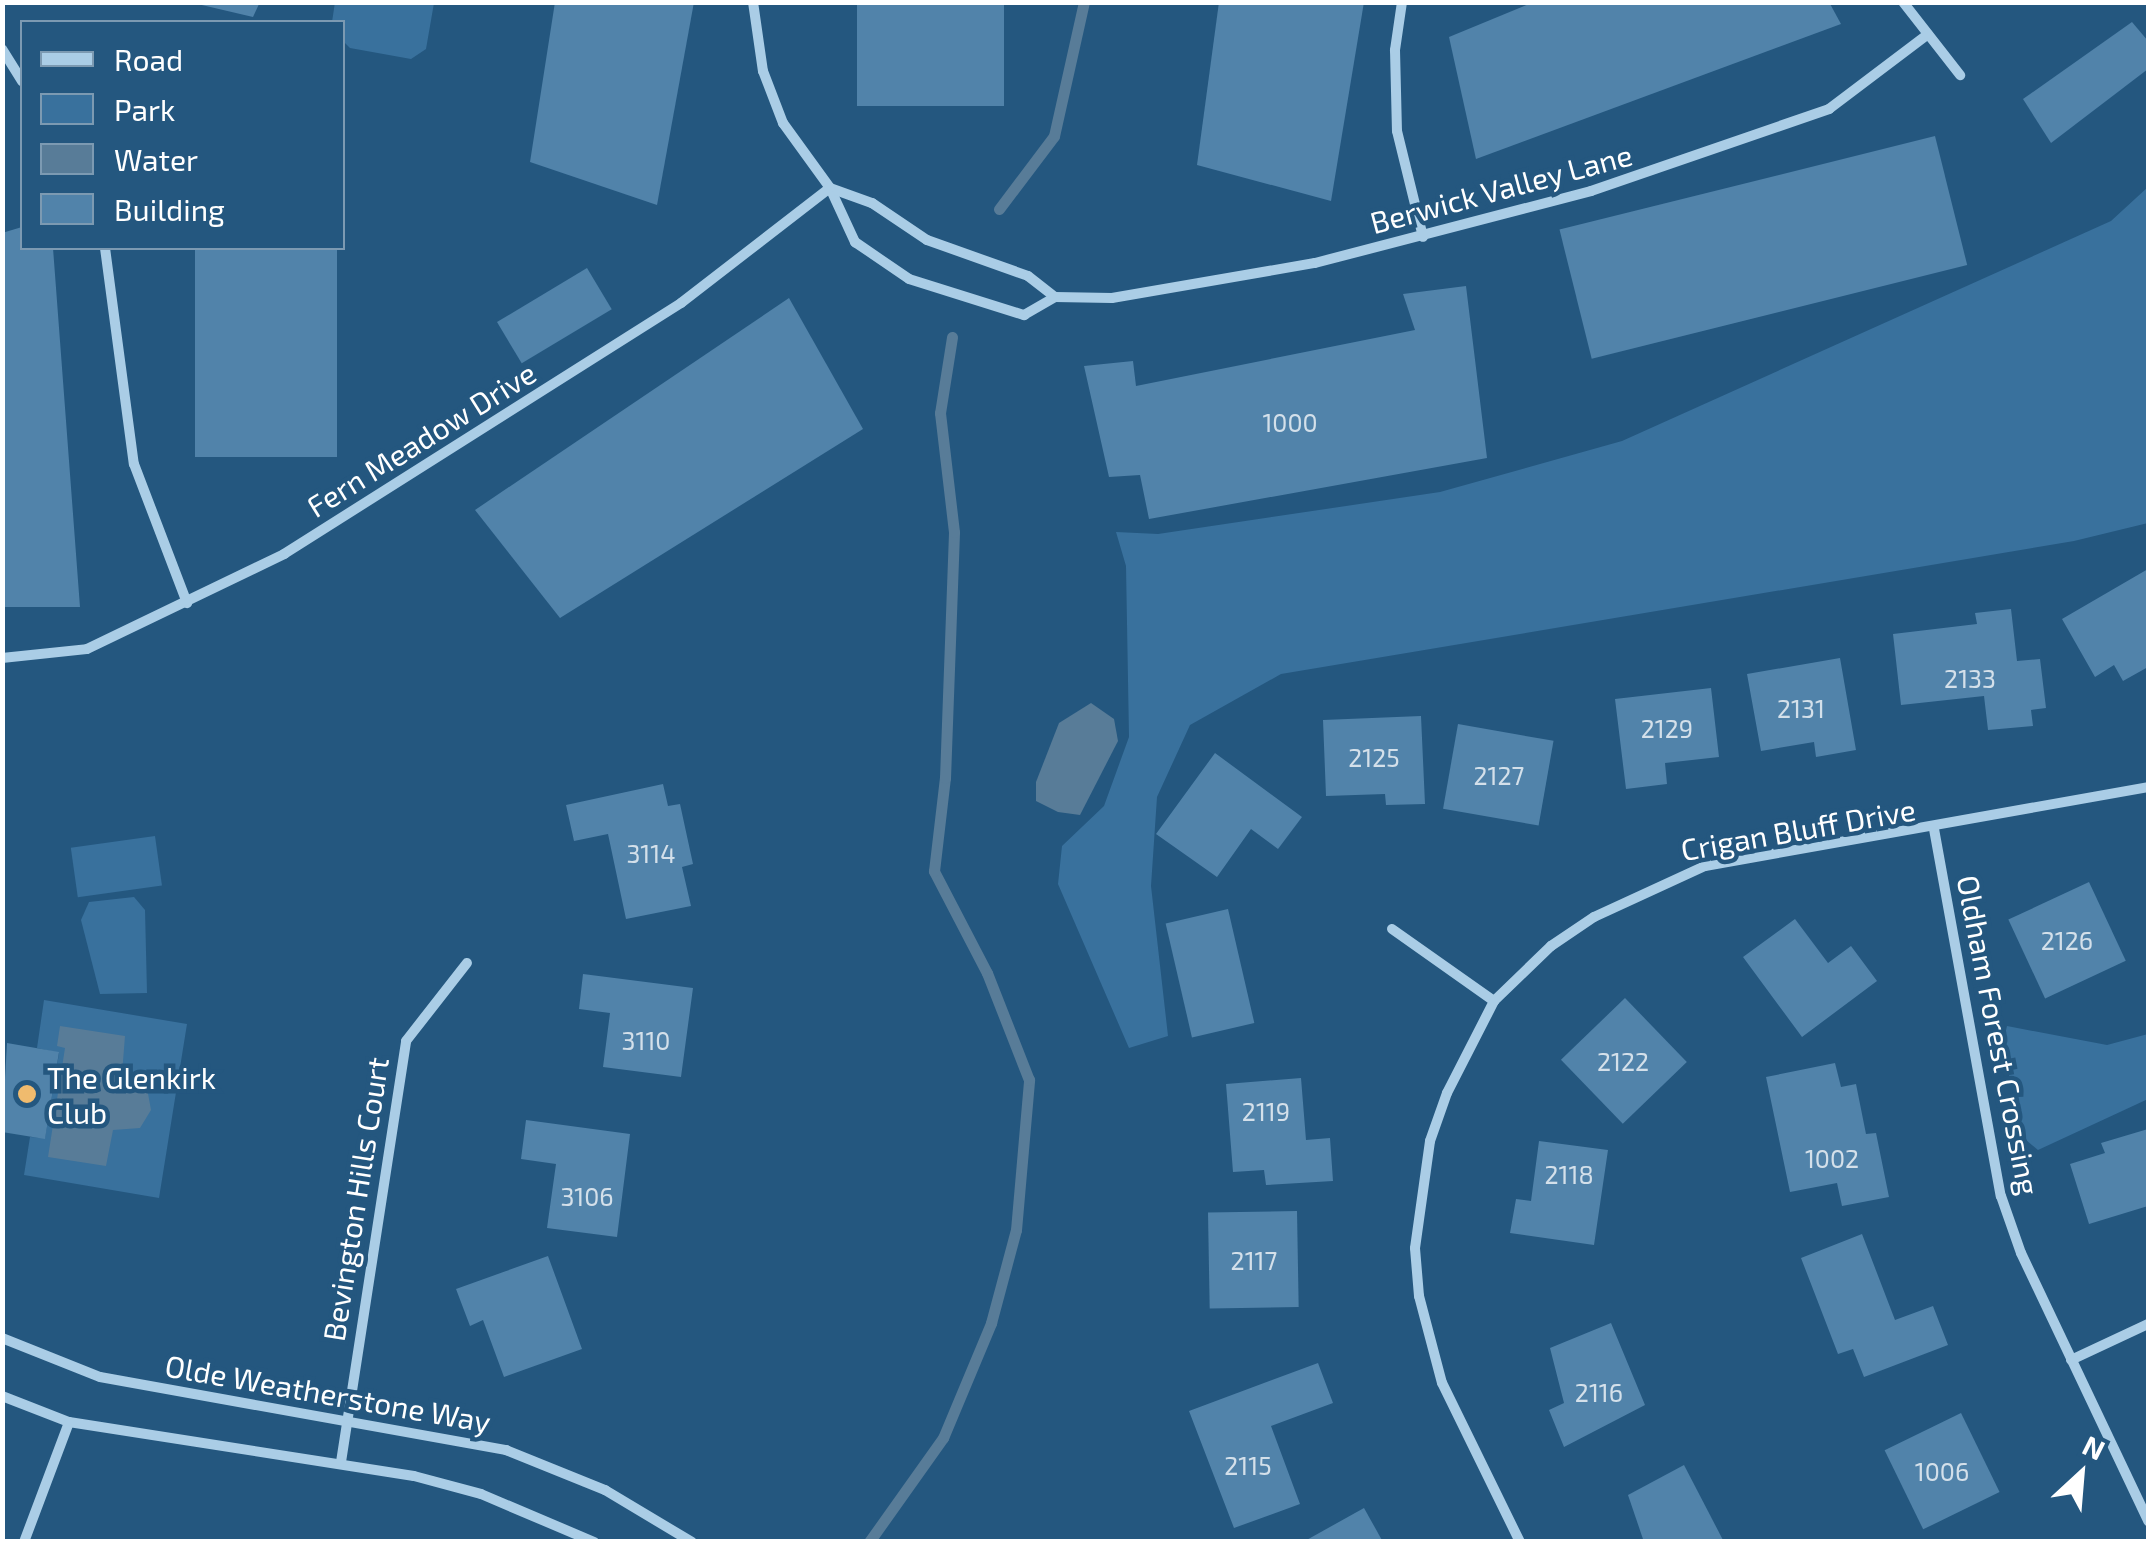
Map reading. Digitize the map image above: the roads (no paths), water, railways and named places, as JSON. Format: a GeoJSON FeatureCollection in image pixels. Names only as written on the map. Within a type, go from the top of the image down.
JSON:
{"type":"FeatureCollection","features":[{"type":"Feature","properties":{"kind":"street","name":"Berwick Valley Lane"},"geometry":{"type":"LineString","coordinates":[[753,2],[764,71],[783,123],[830,188],[855,242],[909,279],[1024,315],[1055,298],[1112,298],[1215,282],[1423,237],[1591,191],[1829,108],[1928,34]]}},
{"type":"Feature","properties":{"kind":"street"},"geometry":{"type":"LineString","coordinates":[[1402,2],[1394,50],[1397,131],[1423,237]]}},
{"type":"Feature","properties":{"kind":"street"},"geometry":{"type":"LineString","coordinates":[[1903,2],[1960,75]]}},
{"type":"Feature","properties":{"kind":"street"},"geometry":{"type":"LineString","coordinates":[[2,49],[20,78]]}},
{"type":"Feature","properties":{"kind":"street"},"geometry":{"type":"LineString","coordinates":[[830,188],[872,203],[927,240],[1028,276],[1055,298]]}},
{"type":"Feature","properties":{"kind":"street","name":"Fern Meadow Drive"},"geometry":{"type":"LineString","coordinates":[[2,658],[87,649],[187,603],[379,497],[682,303],[830,188]]}},
{"type":"Feature","properties":{"kind":"street"},"geometry":{"type":"LineString","coordinates":[[105,250],[134,464],[187,603]]}},
{"type":"Feature","properties":{"kind":"street","name":"Crigan Bluff Drive"},"geometry":{"type":"LineString","coordinates":[[1520,1542],[1442,1383],[1419,1296],[1416,1248],[1430,1142],[1494,1001],[1551,946],[1661,881],[1705,866],[1934,829],[2148,786]]}},
{"type":"Feature","properties":{"kind":"street","name":"Oldham Forest Crossing"},"geometry":{"type":"LineString","coordinates":[[1934,829],[2001,1196],[2070,1360],[2148,1521]]}},
{"type":"Feature","properties":{"kind":"street"},"geometry":{"type":"LineString","coordinates":[[1392,929],[1494,1001]]}},
{"type":"Feature","properties":{"kind":"street","name":"Bevington Hills Court"},"geometry":{"type":"LineString","coordinates":[[342,1462],[406,1042],[468,963]]}},
{"type":"Feature","properties":{"kind":"street"},"geometry":{"type":"LineString","coordinates":[[2070,1360],[2148,1324]]}},
{"type":"Feature","properties":{"kind":"street","name":"Olde Weatherstone Way"},"geometry":{"type":"LineString","coordinates":[[2,1338],[100,1377],[348,1417],[506,1450],[605,1490],[692,1542]]}},
{"type":"Feature","properties":{"kind":"street"},"geometry":{"type":"LineString","coordinates":[[2,1396],[70,1422],[342,1462],[481,1494],[594,1542]]}},
{"type":"Feature","properties":{"kind":"street"},"geometry":{"type":"LineString","coordinates":[[24,1542],[70,1422]]}},
{"type":"Feature","properties":{"kind":"water"},"geometry":{"type":"Polygon","coordinates":[[[1091,703],[1114,719],[1118,741],[1080,815],[1058,812],[1036,801],[1036,782],[1059,723],[1091,703]]]}},
{"type":"Feature","properties":{"kind":"water"},"geometry":{"type":"Polygon","coordinates":[[[60,1026],[125,1036],[122,1074],[147,1088],[151,1110],[140,1128],[113,1130],[106,1166],[48,1157],[65,1048],[57,1046],[60,1026]]]}},
{"type":"Feature","properties":{"kind":"waterway"},"geometry":{"type":"LineString","coordinates":[[999,209],[1054,136],[1084,2]]}},
{"type":"Feature","properties":{"kind":"waterway"},"geometry":{"type":"LineString","coordinates":[[869,1542],[943,1438],[991,1323],[1016,1230],[1029,1080],[987,973],[934,871],[945,778],[954,532],[940,413],[952,337]]}},
{"type":"Feature","properties":{"kind":"place","name":"The Glenkirk Club"},"geometry":{"type":"Point","coordinates":[27,1094]}}]}
